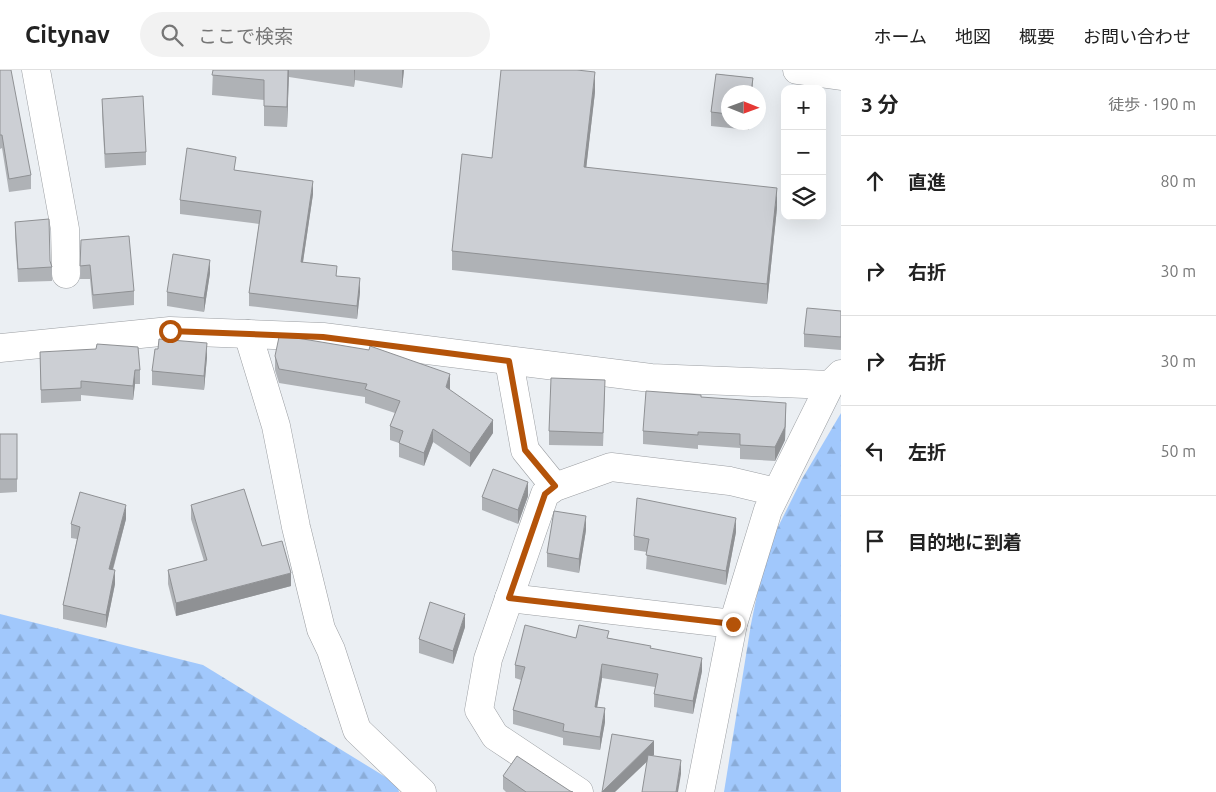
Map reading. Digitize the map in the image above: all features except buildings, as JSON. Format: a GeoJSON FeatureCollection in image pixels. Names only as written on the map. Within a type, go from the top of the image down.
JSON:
{"type":"FeatureCollection","features":[{"type":"Feature","properties":{"kind":"street"},"geometry":{"type":"LineString","coordinates":[[36,70],[65,229],[66,274]]}},
{"type":"Feature","properties":{"kind":"street"},"geometry":{"type":"LineString","coordinates":[[796,70],[841,76]]}},
{"type":"Feature","properties":{"kind":"street"},"geometry":{"type":"LineString","coordinates":[[0,348],[170,331],[323,337],[651,378],[836,379],[768,510],[733,624],[700,792]]}},
{"type":"Feature","properties":{"kind":"street"},"geometry":{"type":"LineString","coordinates":[[248,334],[276,426],[296,526],[321,629],[331,650],[356,730],[422,792]]}},
{"type":"Feature","properties":{"kind":"street"},"geometry":{"type":"LineString","coordinates":[[509,361],[525,450],[555,486]]}},
{"type":"Feature","properties":{"kind":"street"},"geometry":{"type":"LineString","coordinates":[[579,792],[495,736],[479,710],[488,659],[545,494],[555,486],[611,468],[730,482],[776,492]]}},
{"type":"Feature","properties":{"kind":"street"},"geometry":{"type":"LineString","coordinates":[[509,598],[733,624]]}},
{"type":"Feature","properties":{"kind":"green space"},"geometry":{"type":"Polygon","coordinates":[[[841,413],[841,792],[724,792],[751,624],[766,551],[802,479],[841,413]]]}},
{"type":"Feature","properties":{"kind":"green space"},"geometry":{"type":"Polygon","coordinates":[[[0,614],[203,665],[397,784],[399,792],[0,792],[0,614]]]}},
{"type":"Feature","properties":{"kind":"route"},"geometry":{"type":"LineString","coordinates":[[170,331],[323,337],[509,361],[525,450],[555,486],[545,494],[509,598],[733,624]]}}]}
